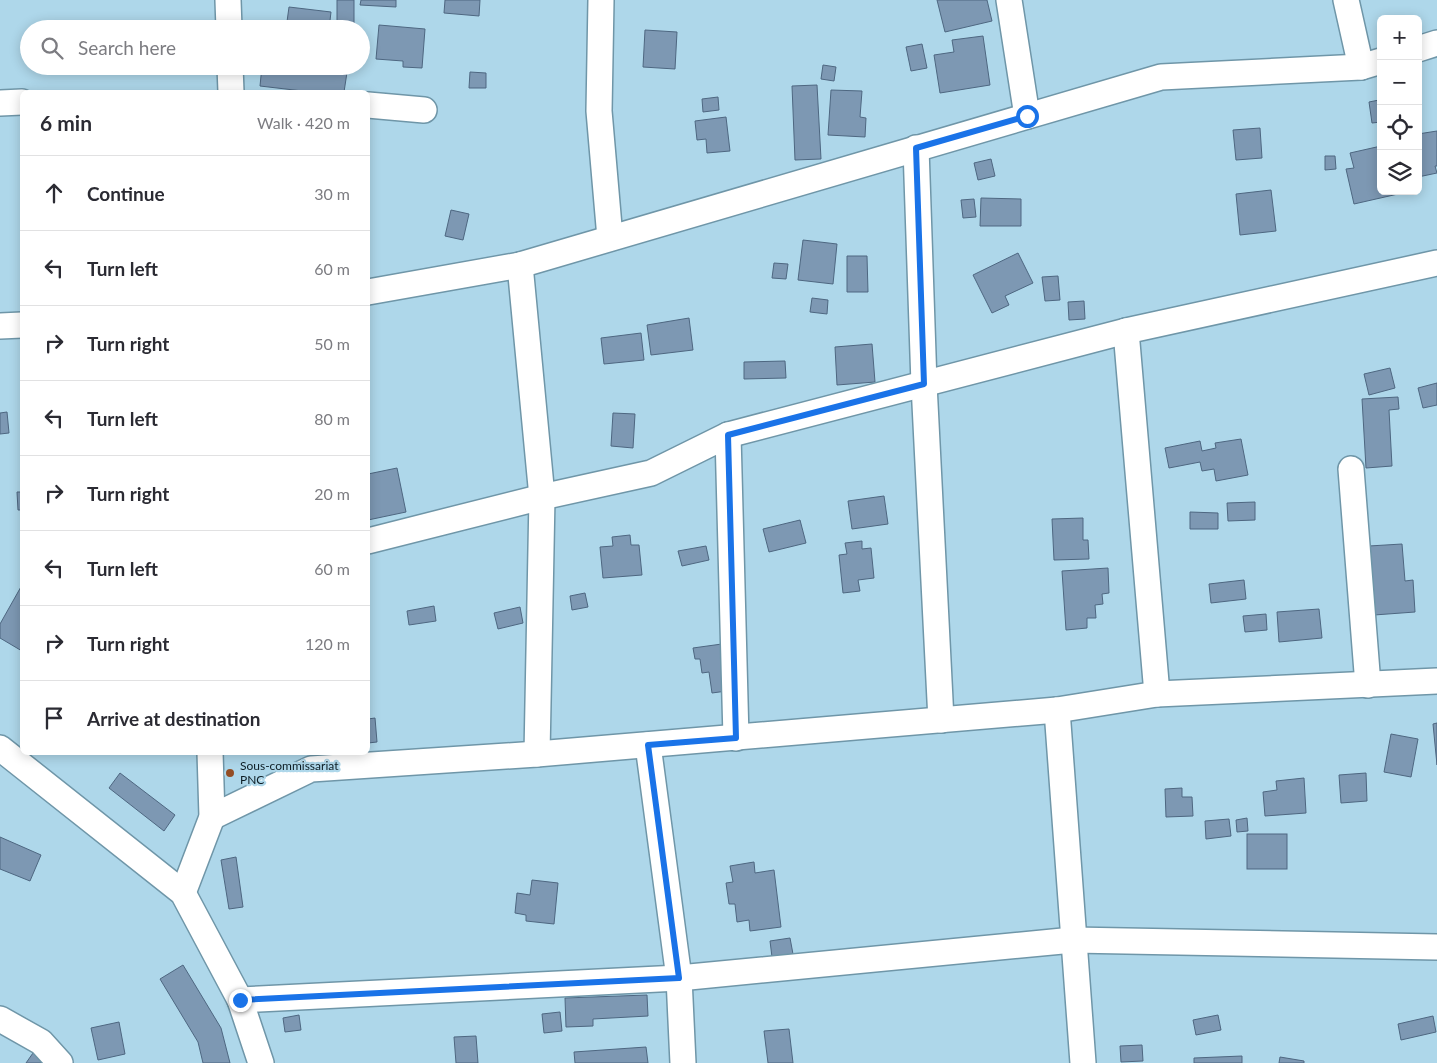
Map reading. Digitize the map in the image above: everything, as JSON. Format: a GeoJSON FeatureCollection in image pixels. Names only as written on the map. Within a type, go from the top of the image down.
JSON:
{"type":"FeatureCollection","features":[{"type":"Feature","properties":{"kind":"street"},"geometry":{"type":"LineString","coordinates":[[228,0],[229,20]]}},
{"type":"Feature","properties":{"kind":"street"},"geometry":{"type":"LineString","coordinates":[[601,0],[599,111],[610,238]]}},
{"type":"Feature","properties":{"kind":"street"},"geometry":{"type":"LineString","coordinates":[[1009,0],[1027,116]]}},
{"type":"Feature","properties":{"kind":"street"},"geometry":{"type":"LineString","coordinates":[[370,292],[520,265],[1161,77],[1371,64],[1346,0]]}},
{"type":"Feature","properties":{"kind":"street"},"geometry":{"type":"LineString","coordinates":[[1422,48],[1437,43]]}},
{"type":"Feature","properties":{"kind":"street"},"geometry":{"type":"LineString","coordinates":[[230,75],[230,90]]}},
{"type":"Feature","properties":{"kind":"street"},"geometry":{"type":"LineString","coordinates":[[0,104],[20,102]]}},
{"type":"Feature","properties":{"kind":"street"},"geometry":{"type":"LineString","coordinates":[[370,105],[424,110]]}},
{"type":"Feature","properties":{"kind":"street"},"geometry":{"type":"LineString","coordinates":[[916,148],[924,384],[941,720]]}},
{"type":"Feature","properties":{"kind":"street"},"geometry":{"type":"LineString","coordinates":[[370,540],[542,497],[651,473],[728,435],[1126,331],[1437,263]]}},
{"type":"Feature","properties":{"kind":"street"},"geometry":{"type":"LineString","coordinates":[[520,265],[542,497],[537,754]]}},
{"type":"Feature","properties":{"kind":"street"},"geometry":{"type":"LineString","coordinates":[[0,326],[20,325]]}},
{"type":"Feature","properties":{"kind":"street"},"geometry":{"type":"LineString","coordinates":[[1126,331],[1156,694]]}},
{"type":"Feature","properties":{"kind":"street"},"geometry":{"type":"LineString","coordinates":[[728,435],[736,738]]}},
{"type":"Feature","properties":{"kind":"street"},"geometry":{"type":"LineString","coordinates":[[1351,469],[1368,685]]}},
{"type":"Feature","properties":{"kind":"street"},"geometry":{"type":"LineString","coordinates":[[212,817],[312,769],[537,754],[1057,710],[1156,694],[1437,681]]}},
{"type":"Feature","properties":{"kind":"street"},"geometry":{"type":"LineString","coordinates":[[1057,710],[1082,1063]]}},
{"type":"Feature","properties":{"kind":"street"},"geometry":{"type":"LineString","coordinates":[[648,745],[679,978],[683,1063]]}},
{"type":"Feature","properties":{"kind":"street"},"geometry":{"type":"LineString","coordinates":[[0,748],[183,893],[240,1000],[261,1063]]}},
{"type":"Feature","properties":{"kind":"street"},"geometry":{"type":"LineString","coordinates":[[183,893],[212,817],[210,755]]}},
{"type":"Feature","properties":{"kind":"street"},"geometry":{"type":"LineString","coordinates":[[240,1000],[679,978],[1073,940],[1437,947]]}},
{"type":"Feature","properties":{"kind":"street"},"geometry":{"type":"LineString","coordinates":[[0,1019],[41,1042],[60,1063]]}},
{"type":"Feature","properties":{"kind":"building"},"geometry":{"type":"Polygon","coordinates":[[[337,0],[354,0],[354,20],[337,20],[337,0]]]}},
{"type":"Feature","properties":{"kind":"building"},"geometry":{"type":"Polygon","coordinates":[[[361,0],[396,0],[396,7],[360,5],[361,0]]]}},
{"type":"Feature","properties":{"kind":"building"},"geometry":{"type":"Polygon","coordinates":[[[445,0],[480,0],[479,16],[444,13],[445,0]]]}},
{"type":"Feature","properties":{"kind":"building"},"geometry":{"type":"Polygon","coordinates":[[[937,0],[987,0],[992,21],[945,32],[937,0]]]}},
{"type":"Feature","properties":{"kind":"building"},"geometry":{"type":"Polygon","coordinates":[[[289,7],[331,12],[330,20],[287,20],[289,7]]]}},
{"type":"Feature","properties":{"kind":"building"},"geometry":{"type":"Polygon","coordinates":[[[379,25],[425,29],[422,68],[403,67],[403,61],[376,59],[379,25]]]}},
{"type":"Feature","properties":{"kind":"building"},"geometry":{"type":"Polygon","coordinates":[[[645,30],[677,32],[675,69],[643,67],[645,30]]]}},
{"type":"Feature","properties":{"kind":"building"},"geometry":{"type":"Polygon","coordinates":[[[983,36],[990,85],[940,93],[934,55],[954,52],[952,40],[983,36]]]}},
{"type":"Feature","properties":{"kind":"building"},"geometry":{"type":"Polygon","coordinates":[[[922,44],[927,68],[911,71],[906,47],[922,44]]]}},
{"type":"Feature","properties":{"kind":"building"},"geometry":{"type":"Polygon","coordinates":[[[823,65],[836,67],[834,81],[821,79],[823,65]]]}},
{"type":"Feature","properties":{"kind":"building"},"geometry":{"type":"Polygon","coordinates":[[[470,72],[486,73],[486,88],[469,88],[470,72]]]}},
{"type":"Feature","properties":{"kind":"building"},"geometry":{"type":"Polygon","coordinates":[[[261,75],[347,75],[344,90],[294,90],[260,86],[261,75]]]}},
{"type":"Feature","properties":{"kind":"building"},"geometry":{"type":"Polygon","coordinates":[[[817,85],[821,159],[795,160],[792,86],[817,85]]]}},
{"type":"Feature","properties":{"kind":"building"},"geometry":{"type":"Polygon","coordinates":[[[831,90],[862,91],[860,117],[866,118],[865,137],[828,135],[831,90]]]}},
{"type":"Feature","properties":{"kind":"building"},"geometry":{"type":"Polygon","coordinates":[[[718,97],[719,110],[703,112],[702,99],[718,97]]]}},
{"type":"Feature","properties":{"kind":"building"},"geometry":{"type":"Polygon","coordinates":[[[1377,100],[1377,122],[1372,123],[1369,102],[1377,100]]]}},
{"type":"Feature","properties":{"kind":"building"},"geometry":{"type":"Polygon","coordinates":[[[726,117],[730,151],[707,153],[706,139],[697,140],[695,121],[726,117]]]}},
{"type":"Feature","properties":{"kind":"building"},"geometry":{"type":"Polygon","coordinates":[[[1260,128],[1262,158],[1236,160],[1233,130],[1260,128]]]}},
{"type":"Feature","properties":{"kind":"building"},"geometry":{"type":"Polygon","coordinates":[[[1437,131],[1437,166],[1435,166],[1437,173],[1422,176],[1422,150],[1422,133],[1437,131]]]}},
{"type":"Feature","properties":{"kind":"building"},"geometry":{"type":"Polygon","coordinates":[[[1377,147],[1377,195],[1394,195],[1354,204],[1346,169],[1354,168],[1350,153],[1377,147]]]}},
{"type":"Feature","properties":{"kind":"building"},"geometry":{"type":"Polygon","coordinates":[[[1325,156],[1335,156],[1336,169],[1325,170],[1325,156]]]}},
{"type":"Feature","properties":{"kind":"building"},"geometry":{"type":"Polygon","coordinates":[[[991,159],[995,176],[978,180],[974,163],[991,159]]]}},
{"type":"Feature","properties":{"kind":"building"},"geometry":{"type":"Polygon","coordinates":[[[1271,190],[1276,231],[1240,235],[1236,194],[1271,190]]]}},
{"type":"Feature","properties":{"kind":"building"},"geometry":{"type":"Polygon","coordinates":[[[981,198],[1021,199],[1021,226],[980,226],[981,198]]]}},
{"type":"Feature","properties":{"kind":"building"},"geometry":{"type":"Polygon","coordinates":[[[974,199],[976,217],[963,218],[961,200],[974,199]]]}},
{"type":"Feature","properties":{"kind":"building"},"geometry":{"type":"Polygon","coordinates":[[[451,210],[469,214],[463,240],[445,236],[451,210]]]}},
{"type":"Feature","properties":{"kind":"building"},"geometry":{"type":"Polygon","coordinates":[[[803,240],[837,244],[833,284],[798,280],[803,240]]]}},
{"type":"Feature","properties":{"kind":"building"},"geometry":{"type":"Polygon","coordinates":[[[1018,253],[1033,283],[1005,296],[1009,305],[992,313],[973,275],[1018,253]]]}},
{"type":"Feature","properties":{"kind":"building"},"geometry":{"type":"Polygon","coordinates":[[[847,256],[867,256],[868,292],[847,292],[847,256]]]}},
{"type":"Feature","properties":{"kind":"building"},"geometry":{"type":"Polygon","coordinates":[[[774,263],[788,264],[786,279],[772,278],[774,263]]]}},
{"type":"Feature","properties":{"kind":"building"},"geometry":{"type":"Polygon","coordinates":[[[1058,276],[1060,300],[1045,301],[1042,277],[1058,276]]]}},
{"type":"Feature","properties":{"kind":"building"},"geometry":{"type":"Polygon","coordinates":[[[812,298],[828,300],[827,314],[810,312],[812,298]]]}},
{"type":"Feature","properties":{"kind":"building"},"geometry":{"type":"Polygon","coordinates":[[[1084,301],[1085,319],[1069,320],[1068,302],[1084,301]]]}},
{"type":"Feature","properties":{"kind":"building"},"geometry":{"type":"Polygon","coordinates":[[[689,318],[693,350],[651,355],[647,325],[689,318]]]}},
{"type":"Feature","properties":{"kind":"building"},"geometry":{"type":"Polygon","coordinates":[[[641,333],[644,360],[604,364],[601,338],[641,333]]]}},
{"type":"Feature","properties":{"kind":"building"},"geometry":{"type":"Polygon","coordinates":[[[872,344],[875,382],[837,385],[835,347],[872,344]]]}},
{"type":"Feature","properties":{"kind":"building"},"geometry":{"type":"Polygon","coordinates":[[[785,361],[786,378],[744,379],[744,362],[785,361]]]}},
{"type":"Feature","properties":{"kind":"building"},"geometry":{"type":"Polygon","coordinates":[[[1390,368],[1395,388],[1369,395],[1364,374],[1390,368]]]}},
{"type":"Feature","properties":{"kind":"building"},"geometry":{"type":"Polygon","coordinates":[[[1437,383],[1437,405],[1423,408],[1418,388],[1437,383]]]}},
{"type":"Feature","properties":{"kind":"building"},"geometry":{"type":"Polygon","coordinates":[[[1398,397],[1399,409],[1389,410],[1392,466],[1366,468],[1362,399],[1398,397]]]}},
{"type":"Feature","properties":{"kind":"building"},"geometry":{"type":"Polygon","coordinates":[[[7,412],[9,433],[0,434],[0,413],[7,412]]]}},
{"type":"Feature","properties":{"kind":"building"},"geometry":{"type":"Polygon","coordinates":[[[613,413],[635,414],[633,448],[611,446],[613,413]]]}},
{"type":"Feature","properties":{"kind":"building"},"geometry":{"type":"Polygon","coordinates":[[[1241,439],[1248,475],[1216,481],[1214,469],[1202,471],[1200,462],[1169,468],[1165,448],[1200,441],[1202,451],[1216,448],[1215,443],[1241,439]]]}},
{"type":"Feature","properties":{"kind":"building"},"geometry":{"type":"Polygon","coordinates":[[[397,468],[406,512],[370,520],[370,474],[397,468]]]}},
{"type":"Feature","properties":{"kind":"building"},"geometry":{"type":"Polygon","coordinates":[[[17,492],[20,492],[20,510],[18,510],[17,492]]]}},
{"type":"Feature","properties":{"kind":"building"},"geometry":{"type":"Polygon","coordinates":[[[884,496],[888,524],[852,529],[848,501],[884,496]]]}},
{"type":"Feature","properties":{"kind":"building"},"geometry":{"type":"Polygon","coordinates":[[[1255,502],[1255,520],[1228,521],[1227,503],[1255,502]]]}},
{"type":"Feature","properties":{"kind":"building"},"geometry":{"type":"Polygon","coordinates":[[[1190,512],[1218,513],[1218,529],[1190,529],[1190,512]]]}},
{"type":"Feature","properties":{"kind":"building"},"geometry":{"type":"Polygon","coordinates":[[[1083,518],[1083,540],[1088,540],[1089,559],[1054,560],[1052,519],[1083,518]]]}},
{"type":"Feature","properties":{"kind":"building"},"geometry":{"type":"Polygon","coordinates":[[[800,520],[806,543],[769,552],[763,529],[800,520]]]}},
{"type":"Feature","properties":{"kind":"building"},"geometry":{"type":"Polygon","coordinates":[[[630,535],[631,545],[639,545],[642,575],[603,578],[600,547],[613,546],[612,537],[630,535]]]}},
{"type":"Feature","properties":{"kind":"building"},"geometry":{"type":"Polygon","coordinates":[[[862,541],[862,549],[871,548],[874,578],[858,580],[860,591],[843,593],[839,555],[847,554],[845,543],[862,541]]]}},
{"type":"Feature","properties":{"kind":"building"},"geometry":{"type":"Polygon","coordinates":[[[1402,544],[1405,581],[1413,580],[1415,612],[1374,615],[1369,546],[1402,544]]]}},
{"type":"Feature","properties":{"kind":"building"},"geometry":{"type":"Polygon","coordinates":[[[706,546],[709,560],[682,566],[678,551],[706,546]]]}},
{"type":"Feature","properties":{"kind":"building"},"geometry":{"type":"Polygon","coordinates":[[[1108,568],[1109,593],[1102,594],[1103,604],[1095,605],[1096,618],[1087,618],[1087,628],[1066,630],[1062,571],[1108,568]]]}},
{"type":"Feature","properties":{"kind":"building"},"geometry":{"type":"Polygon","coordinates":[[[1244,580],[1246,599],[1211,603],[1209,584],[1244,580]]]}},
{"type":"Feature","properties":{"kind":"building"},"geometry":{"type":"Polygon","coordinates":[[[20,589],[20,650],[0,638],[0,624],[20,589]]]}},
{"type":"Feature","properties":{"kind":"building"},"geometry":{"type":"Polygon","coordinates":[[[585,593],[588,607],[572,610],[570,596],[585,593]]]}},
{"type":"Feature","properties":{"kind":"building"},"geometry":{"type":"Polygon","coordinates":[[[434,606],[436,621],[409,625],[407,611],[434,606]]]}},
{"type":"Feature","properties":{"kind":"building"},"geometry":{"type":"Polygon","coordinates":[[[520,607],[523,623],[498,629],[494,613],[520,607]]]}},
{"type":"Feature","properties":{"kind":"building"},"geometry":{"type":"Polygon","coordinates":[[[1319,609],[1322,638],[1279,642],[1277,612],[1319,609]]]}},
{"type":"Feature","properties":{"kind":"building"},"geometry":{"type":"Polygon","coordinates":[[[1266,614],[1267,630],[1245,632],[1243,616],[1266,614]]]}},
{"type":"Feature","properties":{"kind":"building"},"geometry":{"type":"Polygon","coordinates":[[[729,643],[734,690],[712,693],[709,672],[702,673],[700,659],[695,659],[693,648],[729,643]]]}},
{"type":"Feature","properties":{"kind":"building"},"geometry":{"type":"Polygon","coordinates":[[[375,718],[377,742],[370,743],[370,719],[375,718]]]}},
{"type":"Feature","properties":{"kind":"building"},"geometry":{"type":"Polygon","coordinates":[[[1437,723],[1437,765],[1433,724],[1437,723]]]}},
{"type":"Feature","properties":{"kind":"building"},"geometry":{"type":"Polygon","coordinates":[[[1391,734],[1418,739],[1411,777],[1384,772],[1391,734]]]}},
{"type":"Feature","properties":{"kind":"building"},"geometry":{"type":"Polygon","coordinates":[[[120,773],[175,815],[164,831],[109,788],[120,773]]]}},
{"type":"Feature","properties":{"kind":"building"},"geometry":{"type":"Polygon","coordinates":[[[1366,773],[1367,801],[1341,803],[1339,775],[1366,773]]]}},
{"type":"Feature","properties":{"kind":"building"},"geometry":{"type":"Polygon","coordinates":[[[1304,778],[1306,813],[1265,816],[1263,792],[1277,790],[1276,781],[1304,778]]]}},
{"type":"Feature","properties":{"kind":"building"},"geometry":{"type":"Polygon","coordinates":[[[1182,788],[1182,797],[1192,797],[1193,816],[1166,817],[1165,789],[1182,788]]]}},
{"type":"Feature","properties":{"kind":"building"},"geometry":{"type":"Polygon","coordinates":[[[1247,818],[1248,831],[1237,832],[1236,820],[1247,818]]]}},
{"type":"Feature","properties":{"kind":"building"},"geometry":{"type":"Polygon","coordinates":[[[1229,819],[1231,836],[1206,839],[1205,821],[1229,819]]]}},
{"type":"Feature","properties":{"kind":"building"},"geometry":{"type":"Polygon","coordinates":[[[1247,834],[1287,834],[1287,869],[1247,869],[1247,834]]]}},
{"type":"Feature","properties":{"kind":"building"},"geometry":{"type":"Polygon","coordinates":[[[0,837],[41,855],[30,881],[0,869],[0,837]]]}},
{"type":"Feature","properties":{"kind":"building"},"geometry":{"type":"Polygon","coordinates":[[[236,857],[243,907],[229,909],[221,860],[236,857]]]}},
{"type":"Feature","properties":{"kind":"building"},"geometry":{"type":"Polygon","coordinates":[[[754,862],[755,873],[774,870],[781,927],[750,931],[749,920],[737,922],[735,904],[729,904],[726,883],[733,882],[730,866],[754,862]]]}},
{"type":"Feature","properties":{"kind":"building"},"geometry":{"type":"Polygon","coordinates":[[[532,880],[558,883],[554,924],[526,921],[526,915],[515,913],[517,893],[530,895],[532,880]]]}},
{"type":"Feature","properties":{"kind":"building"},"geometry":{"type":"Polygon","coordinates":[[[790,938],[793,954],[772,957],[770,941],[790,938]]]}},
{"type":"Feature","properties":{"kind":"building"},"geometry":{"type":"Polygon","coordinates":[[[183,965],[221,1028],[230,1063],[203,1063],[198,1042],[160,979],[183,965]]]}},
{"type":"Feature","properties":{"kind":"building"},"geometry":{"type":"Polygon","coordinates":[[[647,995],[648,1016],[593,1019],[593,1026],[566,1027],[565,998],[647,995]]]}},
{"type":"Feature","properties":{"kind":"building"},"geometry":{"type":"Polygon","coordinates":[[[560,1012],[562,1031],[544,1033],[542,1014],[560,1012]]]}},
{"type":"Feature","properties":{"kind":"building"},"geometry":{"type":"Polygon","coordinates":[[[299,1015],[301,1030],[285,1032],[283,1018],[299,1015]]]}},
{"type":"Feature","properties":{"kind":"building"},"geometry":{"type":"Polygon","coordinates":[[[1218,1015],[1221,1030],[1196,1035],[1193,1020],[1218,1015]]]}},
{"type":"Feature","properties":{"kind":"building"},"geometry":{"type":"Polygon","coordinates":[[[1433,1016],[1436,1032],[1401,1040],[1398,1024],[1433,1016]]]}},
{"type":"Feature","properties":{"kind":"building"},"geometry":{"type":"Polygon","coordinates":[[[119,1022],[125,1054],[98,1060],[91,1028],[119,1022]]]}},
{"type":"Feature","properties":{"kind":"building"},"geometry":{"type":"Polygon","coordinates":[[[789,1029],[793,1063],[768,1063],[764,1031],[789,1029]]]}},
{"type":"Feature","properties":{"kind":"building"},"geometry":{"type":"Polygon","coordinates":[[[476,1036],[478,1063],[456,1063],[454,1037],[476,1036]]]}},
{"type":"Feature","properties":{"kind":"building"},"geometry":{"type":"Polygon","coordinates":[[[1142,1045],[1143,1061],[1121,1062],[1120,1046],[1142,1045]]]}},
{"type":"Feature","properties":{"kind":"building"},"geometry":{"type":"Polygon","coordinates":[[[646,1047],[648,1063],[575,1063],[574,1052],[646,1047]]]}},
{"type":"Feature","properties":{"kind":"building"},"geometry":{"type":"Polygon","coordinates":[[[33,1053],[47,1063],[26,1063],[33,1053]]]}},
{"type":"Feature","properties":{"kind":"building"},"geometry":{"type":"Polygon","coordinates":[[[1242,1056],[1242,1063],[1194,1063],[1194,1058],[1242,1056]]]}},
{"type":"Feature","properties":{"kind":"building"},"geometry":{"type":"Polygon","coordinates":[[[1280,1057],[1304,1061],[1304,1063],[1279,1063],[1280,1057]]]}},
{"type":"Feature","properties":{"kind":"place","name":"Sous-commissariat PNC"},"geometry":{"type":"Point","coordinates":[230,773]}},
{"type":"Feature","properties":{"kind":"route"},"geometry":{"type":"LineString","coordinates":[[240,1000],[679,978],[648,745],[736,738],[728,435],[924,384],[916,148],[1027,116]]}}]}
